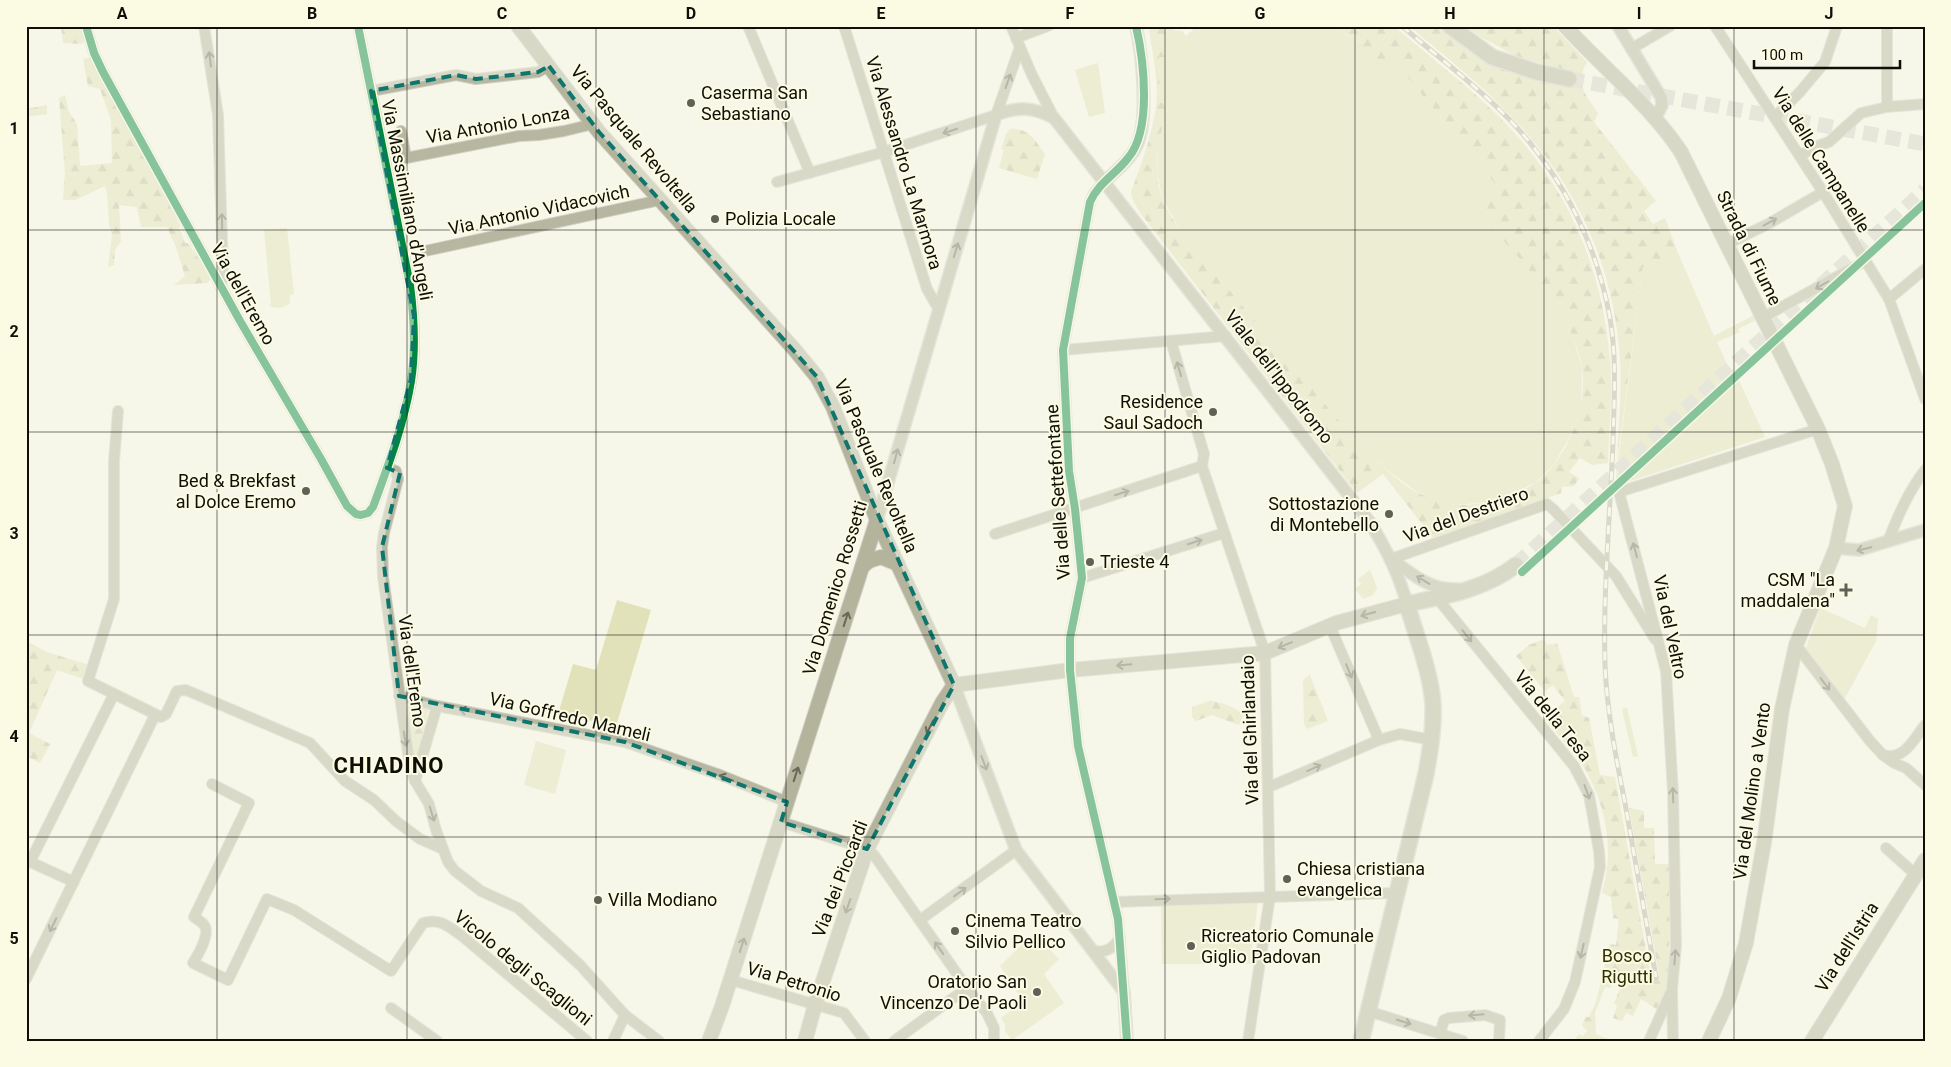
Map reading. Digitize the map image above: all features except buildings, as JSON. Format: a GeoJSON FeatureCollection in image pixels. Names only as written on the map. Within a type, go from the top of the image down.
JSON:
{"type":"FeatureCollection","features":[{"type":"Feature","properties":{"kind":"main road","name":"Via Pasquale Revoltella"},"geometry":{"type":"LineString","coordinates":[[518,26],[593,124],[794,349],[817,378],[833,406],[877,520],[954,685]]}},
{"type":"Feature","properties":{"kind":"main road"},"geometry":{"type":"LineString","coordinates":[[1450,26],[1492,56],[1537,72],[1569,79]]}},
{"type":"Feature","properties":{"kind":"main road","name":"Strada di Fiume"},"geometry":{"type":"LineString","coordinates":[[1565,26],[1594,58],[1656,117],[1681,152],[1818,429],[1832,464],[1845,506],[1836,548]]}},
{"type":"Feature","properties":{"kind":"main road","name":"Via Domenico Rossetti"},"geometry":{"type":"LineString","coordinates":[[709,1041],[731,980],[877,520]]}},
{"type":"Feature","properties":{"kind":"main road","name":"Via del Molino a Vento"},"geometry":{"type":"LineString","coordinates":[[1709,1041],[1729,998],[1746,943],[1764,843],[1782,708],[1796,645],[1836,548]]}},
{"type":"Feature","properties":{"kind":"main road"},"geometry":{"type":"LineString","coordinates":[[862,567],[869,561],[881,557],[898,564]]}},
{"type":"Feature","properties":{"kind":"main road"},"geometry":{"type":"LineString","coordinates":[[954,685],[1070,670],[1265,652],[1330,626],[1368,614],[1486,584],[1516,565]]}},
{"type":"Feature","properties":{"kind":"main road"},"geometry":{"type":"LineString","coordinates":[[1361,1041],[1426,774],[1432,740],[1433,703],[1430,686],[1407,604]]}},
{"type":"Feature","properties":{"kind":"main road","name":"Via dei Piccardi"},"geometry":{"type":"LineString","coordinates":[[805,1041],[815,1005],[867,849],[942,703],[954,685]]}},
{"type":"Feature","properties":{"kind":"main road","name":"Via dell'Istria"},"geometry":{"type":"LineString","coordinates":[[1812,1041],[1925,860]]}},
{"type":"Feature","properties":{"kind":"street","name":"Via dell'Eremo"},"geometry":{"type":"LineString","coordinates":[[86,26],[94,53],[103,72],[221,287],[351,511],[361,515],[368,513],[373,507],[387,468],[396,471],[398,479],[382,547],[383,577],[399,696],[410,767],[415,781],[429,804],[443,849],[455,871],[481,890],[518,908],[580,965],[625,1015],[659,1041]]}},
{"type":"Feature","properties":{"kind":"street"},"geometry":{"type":"LineString","coordinates":[[204,26],[218,115],[223,262],[221,287]]}},
{"type":"Feature","properties":{"kind":"street","name":"Via Massimiliano d'Angeli"},"geometry":{"type":"LineString","coordinates":[[358,26],[410,284],[414,316],[411,379],[406,405],[387,468]]}},
{"type":"Feature","properties":{"kind":"street"},"geometry":{"type":"LineString","coordinates":[[748,26],[810,173]]}},
{"type":"Feature","properties":{"kind":"street","name":"Via Alessandro La Marmora"},"geometry":{"type":"LineString","coordinates":[[844,26],[927,290],[938,308]]}},
{"type":"Feature","properties":{"kind":"street"},"geometry":{"type":"LineString","coordinates":[[1011,26],[1054,118]]}},
{"type":"Feature","properties":{"kind":"street"},"geometry":{"type":"LineString","coordinates":[[996,115],[1018,43],[1048,26]]}},
{"type":"Feature","properties":{"kind":"street"},"geometry":{"type":"LineString","coordinates":[[1104,182],[1128,159],[1137,146],[1143,122],[1142,80],[1136,26]]}},
{"type":"Feature","properties":{"kind":"street"},"geometry":{"type":"LineString","coordinates":[[1618,26],[1661,97],[1662,104],[1656,117]]}},
{"type":"Feature","properties":{"kind":"street"},"geometry":{"type":"LineString","coordinates":[[1631,49],[1670,26]]}},
{"type":"Feature","properties":{"kind":"street","name":"Via delle Campanelle"},"geometry":{"type":"LineString","coordinates":[[1715,26],[1823,192],[1889,299],[1925,399]]}},
{"type":"Feature","properties":{"kind":"street"},"geometry":{"type":"LineString","coordinates":[[1775,117],[1799,93],[1825,62],[1837,26]]}},
{"type":"Feature","properties":{"kind":"street"},"geometry":{"type":"LineString","coordinates":[[1887,26],[1887,107]]}},
{"type":"Feature","properties":{"kind":"street"},"geometry":{"type":"LineString","coordinates":[[371,91],[456,75],[476,80],[538,72],[548,66]]}},
{"type":"Feature","properties":{"kind":"street"},"geometry":{"type":"LineString","coordinates":[[1800,156],[1814,147],[1829,142],[1862,112],[1887,107],[1925,104]]}},
{"type":"Feature","properties":{"kind":"street"},"geometry":{"type":"LineString","coordinates":[[777,182],[884,152],[1007,110],[1033,109],[1054,118]]}},
{"type":"Feature","properties":{"kind":"street","name":"Via Domenico Rossetti"},"geometry":{"type":"LineString","coordinates":[[877,520],[996,115]]}},
{"type":"Feature","properties":{"kind":"street","name":"Viale dell'Ippodromo"},"geometry":{"type":"LineString","coordinates":[[1054,118],[1369,521],[1391,559],[1403,588],[1407,604]]}},
{"type":"Feature","properties":{"kind":"street","name":"Via Antonio Lonza"},"geometry":{"type":"LineString","coordinates":[[401,131],[406,158],[519,136],[539,136],[593,124]]}},
{"type":"Feature","properties":{"kind":"street","name":"Via delle Settefontane"},"geometry":{"type":"LineString","coordinates":[[1104,182],[1094,193],[1090,202],[1063,350],[1069,471],[1082,578],[1070,638],[1070,670],[1078,746],[1114,902],[1120,938],[1127,1041]]}},
{"type":"Feature","properties":{"kind":"street"},"geometry":{"type":"LineString","coordinates":[[1727,244],[1770,223],[1823,192]]}},
{"type":"Feature","properties":{"kind":"street","name":"Via Antonio Vidacovich"},"geometry":{"type":"LineString","coordinates":[[425,251],[660,200]]}},
{"type":"Feature","properties":{"kind":"street"},"geometry":{"type":"LineString","coordinates":[[1762,318],[1865,261]]}},
{"type":"Feature","properties":{"kind":"street"},"geometry":{"type":"LineString","coordinates":[[1889,299],[1925,269]]}},
{"type":"Feature","properties":{"kind":"street"},"geometry":{"type":"LineString","coordinates":[[1063,350],[1226,336]]}},
{"type":"Feature","properties":{"kind":"street","name":"Via del Ghirlandaio"},"geometry":{"type":"LineString","coordinates":[[1171,341],[1204,454],[1202,466],[1265,652],[1270,896],[1248,1041]]}},
{"type":"Feature","properties":{"kind":"street"},"geometry":{"type":"LineString","coordinates":[[118,411],[114,461],[114,599],[88,681],[156,715],[164,716],[177,691],[186,690],[310,743],[345,781],[374,800],[396,821],[420,839],[443,849]]}},
{"type":"Feature","properties":{"kind":"street","name":"Via del Veltro"},"geometry":{"type":"LineString","coordinates":[[1673,1041],[1672,989],[1676,946],[1673,800],[1666,671],[1619,492],[1818,429]]}},
{"type":"Feature","properties":{"kind":"street"},"geometry":{"type":"LineString","coordinates":[[995,534],[1202,466]]}},
{"type":"Feature","properties":{"kind":"street"},"geometry":{"type":"LineString","coordinates":[[1888,542],[1899,513],[1916,481],[1925,470]]}},
{"type":"Feature","properties":{"kind":"street","name":"Via del Destriero"},"geometry":{"type":"LineString","coordinates":[[1391,559],[1547,504],[1553,508],[1616,576],[1661,648]]}},
{"type":"Feature","properties":{"kind":"street"},"geometry":{"type":"LineString","coordinates":[[1836,548],[1859,550],[1925,530]]}},
{"type":"Feature","properties":{"kind":"street"},"geometry":{"type":"LineString","coordinates":[[1082,578],[1224,533]]}},
{"type":"Feature","properties":{"kind":"street"},"geometry":{"type":"LineString","coordinates":[[1391,559],[1435,587],[1463,588],[1486,584]]}},
{"type":"Feature","properties":{"kind":"street","name":"Via della Tesa"},"geometry":{"type":"LineString","coordinates":[[1437,598],[1574,766],[1589,795],[1599,851],[1598,883],[1575,982],[1564,1009],[1539,1041]]}},
{"type":"Feature","properties":{"kind":"street"},"geometry":{"type":"LineString","coordinates":[[1330,626],[1379,740]]}},
{"type":"Feature","properties":{"kind":"street"},"geometry":{"type":"LineString","coordinates":[[1796,645],[1858,727],[1884,755],[1894,763],[1906,768],[1925,785]]}},
{"type":"Feature","properties":{"kind":"street","name":"Via Pasquale Revoltella"},"geometry":{"type":"LineString","coordinates":[[954,685],[1016,850],[1124,992]]}},
{"type":"Feature","properties":{"kind":"street"},"geometry":{"type":"LineString","coordinates":[[74,882],[28,861],[114,694]]}},
{"type":"Feature","properties":{"kind":"street","name":"Via Goffredo Mameli"},"geometry":{"type":"LineString","coordinates":[[399,696],[437,706],[625,742],[787,802]]}},
{"type":"Feature","properties":{"kind":"street"},"geometry":{"type":"LineString","coordinates":[[415,781],[437,706]]}},
{"type":"Feature","properties":{"kind":"street"},"geometry":{"type":"LineString","coordinates":[[26,979],[156,715]]}},
{"type":"Feature","properties":{"kind":"street"},"geometry":{"type":"LineString","coordinates":[[1884,755],[1896,756],[1905,751],[1925,725]]}},
{"type":"Feature","properties":{"kind":"street"},"geometry":{"type":"LineString","coordinates":[[1269,787],[1379,740],[1400,734],[1432,740]]}},
{"type":"Feature","properties":{"kind":"street"},"geometry":{"type":"LineString","coordinates":[[1905,751],[1904,761],[1906,768]]}},
{"type":"Feature","properties":{"kind":"street","name":"Vicolo degli Scaglioni"},"geometry":{"type":"LineString","coordinates":[[212,784],[249,803],[194,918],[205,925],[207,930],[203,945],[193,963],[228,980],[267,899],[294,910],[391,971],[423,923],[433,920],[443,922],[462,936],[587,1041]]}},
{"type":"Feature","properties":{"kind":"street"},"geometry":{"type":"LineString","coordinates":[[781,822],[867,849],[874,855],[967,988],[987,1013],[994,1028],[994,1041]]}},
{"type":"Feature","properties":{"kind":"street"},"geometry":{"type":"LineString","coordinates":[[1886,848],[1915,874]]}},
{"type":"Feature","properties":{"kind":"street"},"geometry":{"type":"LineString","coordinates":[[920,920],[1016,850]]}},
{"type":"Feature","properties":{"kind":"street"},"geometry":{"type":"LineString","coordinates":[[1114,902],[1396,893]]}},
{"type":"Feature","properties":{"kind":"street"},"geometry":{"type":"LineString","coordinates":[[1094,951],[1100,952],[1111,948],[1120,938]]}},
{"type":"Feature","properties":{"kind":"street","name":"Via Petronio"},"geometry":{"type":"LineString","coordinates":[[731,980],[844,1013],[865,1041]]}},
{"type":"Feature","properties":{"kind":"street"},"geometry":{"type":"LineString","coordinates":[[894,1041],[967,988]]}},
{"type":"Feature","properties":{"kind":"street"},"geometry":{"type":"LineString","coordinates":[[1650,1041],[1672,989]]}},
{"type":"Feature","properties":{"kind":"street"},"geometry":{"type":"LineString","coordinates":[[391,1008],[438,1041]]}},
{"type":"Feature","properties":{"kind":"street"},"geometry":{"type":"LineString","coordinates":[[1368,1011],[1463,1041]]}},
{"type":"Feature","properties":{"kind":"street"},"geometry":{"type":"LineString","coordinates":[[613,1041],[625,1015]]}},
{"type":"Feature","properties":{"kind":"street"},"geometry":{"type":"LineString","coordinates":[[1440,1034],[1444,1020],[1485,1015],[1500,1020],[1499,1041]]}},
{"type":"Feature","properties":{"kind":"highlighted area"},"geometry":{"type":"Polygon","coordinates":[[[549,66],[599,132],[817,377],[954,685],[867,849],[781,822],[787,802],[625,742],[399,696],[382,547],[400,473],[387,468],[411,379],[414,316],[371,91],[456,75],[476,79],[538,72],[549,66]]]}},
{"type":"Feature","properties":{"kind":"green space"},"geometry":{"type":"Polygon","coordinates":[[[61,26],[82,26],[85,37],[84,42],[81,44],[63,43],[61,26]]]}},
{"type":"Feature","properties":{"kind":"green space"},"geometry":{"type":"Polygon","coordinates":[[[1155,26],[1168,26],[1174,30],[1174,37],[1170,45],[1172,58],[1159,57],[1160,103],[1169,103],[1160,138],[1157,174],[1164,203],[1183,235],[1356,441],[1386,470],[1412,489],[1423,495],[1456,505],[1486,502],[1518,492],[1535,483],[1557,461],[1573,432],[1582,400],[1582,369],[1577,347],[1568,325],[1541,284],[1477,211],[1497,186],[1395,62],[1390,61],[1378,69],[1360,52],[1362,43],[1331,26],[1394,26],[1489,107],[1538,162],[1558,191],[1588,255],[1606,324],[1610,361],[1611,399],[1608,463],[1592,465],[1580,458],[1569,472],[1579,478],[1574,486],[1562,487],[1561,493],[1433,538],[1383,474],[1357,493],[1141,214],[1132,198],[1131,192],[1149,139],[1156,107],[1156,78],[1149,30],[1155,26]]]}},
{"type":"Feature","properties":{"kind":"green space"},"geometry":{"type":"Polygon","coordinates":[[[1197,26],[1331,26],[1395,62],[1497,186],[1571,329],[1582,369],[1581,409],[1572,433],[1554,464],[1535,483],[1496,501],[1456,505],[1420,494],[1386,469],[1356,441],[1183,235],[1162,198],[1157,171],[1159,134],[1169,104],[1160,103],[1159,57],[1172,58],[1170,45],[1174,37],[1174,30],[1182,31],[1186,36],[1197,26]]]}},
{"type":"Feature","properties":{"kind":"green space"},"geometry":{"type":"Polygon","coordinates":[[[1409,26],[1438,26],[1470,52],[1507,71],[1567,87],[1570,72],[1516,56],[1481,37],[1466,26],[1553,26],[1587,62],[1583,70],[1582,83],[1586,95],[1598,113],[1594,122],[1656,201],[1644,211],[1653,224],[1665,218],[1678,253],[1643,267],[1617,463],[1620,360],[1616,323],[1609,288],[1585,222],[1549,161],[1526,133],[1479,85],[1409,26]]]}},
{"type":"Feature","properties":{"kind":"green space"},"geometry":{"type":"Polygon","coordinates":[[[92,58],[170,205],[180,226],[185,243],[188,243],[201,262],[210,280],[207,283],[174,285],[185,276],[176,247],[167,227],[141,227],[137,207],[119,205],[121,241],[115,250],[114,265],[108,267],[112,236],[105,186],[75,200],[63,200],[65,173],[59,98],[65,95],[69,112],[77,124],[80,166],[112,163],[111,120],[100,89],[88,86],[83,59],[92,58]]]}},
{"type":"Feature","properties":{"kind":"green space"},"geometry":{"type":"Polygon","coordinates":[[[1098,63],[1105,113],[1089,117],[1075,70],[1098,63]]]}},
{"type":"Feature","properties":{"kind":"green space"},"geometry":{"type":"Polygon","coordinates":[[[47,105],[47,114],[26,117],[26,109],[47,105]]]}},
{"type":"Feature","properties":{"kind":"green space"},"geometry":{"type":"Polygon","coordinates":[[[1010,129],[1022,130],[1027,133],[1035,140],[1045,154],[1037,179],[999,168],[1004,150],[1001,149],[1006,134],[1010,129]]]}},
{"type":"Feature","properties":{"kind":"green space"},"geometry":{"type":"Polygon","coordinates":[[[287,228],[294,294],[290,295],[290,303],[288,305],[275,308],[269,306],[271,304],[264,230],[287,228]]]}},
{"type":"Feature","properties":{"kind":"green space"},"geometry":{"type":"Polygon","coordinates":[[[1678,253],[1714,336],[1754,315],[1756,320],[1738,329],[1740,332],[1717,342],[1730,371],[1734,370],[1765,437],[1615,486],[1643,267],[1678,253]]]}},
{"type":"Feature","properties":{"kind":"green space"},"geometry":{"type":"Polygon","coordinates":[[[1370,570],[1377,588],[1373,595],[1363,599],[1355,589],[1361,584],[1358,579],[1370,570]]]}},
{"type":"Feature","properties":{"kind":"green space"},"geometry":{"type":"Polygon","coordinates":[[[617,600],[651,610],[616,726],[558,714],[573,664],[596,670],[617,600]]]}},
{"type":"Feature","properties":{"kind":"green space"},"geometry":{"type":"Polygon","coordinates":[[[1820,608],[1865,628],[1871,615],[1878,619],[1876,641],[1844,700],[1806,648],[1820,608]]]}},
{"type":"Feature","properties":{"kind":"green space","name":"Bosco Rigutti"},"geometry":{"type":"Polygon","coordinates":[[[1544,639],[1547,645],[1557,643],[1574,697],[1579,697],[1582,715],[1589,718],[1600,775],[1615,777],[1651,978],[1659,975],[1629,808],[1644,811],[1644,828],[1654,828],[1655,864],[1670,864],[1669,990],[1658,1010],[1641,999],[1633,1016],[1626,1013],[1622,1021],[1613,1018],[1617,1006],[1614,1003],[1621,986],[1613,983],[1610,988],[1605,987],[1595,1013],[1596,1034],[1612,1041],[1573,1041],[1579,1034],[1583,1036],[1587,1031],[1582,1025],[1586,1017],[1589,1017],[1596,1002],[1610,944],[1616,945],[1619,919],[1613,918],[1611,897],[1602,893],[1608,860],[1606,827],[1597,794],[1582,764],[1585,762],[1584,758],[1580,760],[1544,718],[1565,701],[1553,685],[1545,691],[1516,656],[1529,645],[1544,639]]]}},
{"type":"Feature","properties":{"kind":"green space"},"geometry":{"type":"Polygon","coordinates":[[[26,641],[47,652],[89,665],[84,679],[57,670],[29,733],[50,744],[40,763],[26,756],[26,641]]]}},
{"type":"Feature","properties":{"kind":"green space"},"geometry":{"type":"Polygon","coordinates":[[[1310,675],[1328,721],[1307,729],[1304,724],[1303,682],[1310,675]]]}},
{"type":"Feature","properties":{"kind":"green space"},"geometry":{"type":"Polygon","coordinates":[[[1210,701],[1218,702],[1241,713],[1243,716],[1239,725],[1212,715],[1196,721],[1192,717],[1192,707],[1210,701]]]}},
{"type":"Feature","properties":{"kind":"green space"},"geometry":{"type":"Polygon","coordinates":[[[406,703],[429,708],[415,764],[406,703]]]}},
{"type":"Feature","properties":{"kind":"green space"},"geometry":{"type":"Polygon","coordinates":[[[1627,708],[1638,756],[1633,757],[1622,709],[1627,708]]]}},
{"type":"Feature","properties":{"kind":"green space"},"geometry":{"type":"Polygon","coordinates":[[[536,741],[566,750],[555,794],[524,785],[536,741]]]}},
{"type":"Feature","properties":{"kind":"green space","name":"Ricreatorio Comunale Giglio Padovan"},"geometry":{"type":"Polygon","coordinates":[[[1258,901],[1250,964],[1162,964],[1161,904],[1258,901]]]}},
{"type":"Feature","properties":{"kind":"green space","name":"Oratorio San Vincenzo De' Paoli"},"geometry":{"type":"Polygon","coordinates":[[[1034,933],[1059,959],[1044,974],[1064,1003],[1012,1040],[1005,1031],[1005,1024],[1001,1018],[1023,1001],[1000,966],[1034,933]]]}},
{"type":"Feature","properties":{"kind":"tunnel"},"geometry":{"type":"LineString","coordinates":[[1569,79],[1925,144]]}},
{"type":"Feature","properties":{"kind":"tunnel"},"geometry":{"type":"LineString","coordinates":[[1516,565],[1925,190]]}},
{"type":"Feature","properties":{"kind":"railway"},"geometry":{"type":"LineString","coordinates":[[1402,26],[1491,101],[1538,153],[1563,191],[1584,231],[1605,296],[1614,349],[1613,442],[1605,609],[1606,683],[1615,752],[1656,977]]}},
{"type":"Feature","properties":{"kind":"cycle path"},"geometry":{"type":"LineString","coordinates":[[86,26],[94,53],[103,72],[240,321],[347,506],[356,514],[361,515],[368,513],[373,507],[400,429],[411,381],[414,333],[410,285],[358,26]]}},
{"type":"Feature","properties":{"kind":"cycle path"},"geometry":{"type":"LineString","coordinates":[[1127,1041],[1118,919],[1078,746],[1070,670],[1070,638],[1082,578],[1069,471],[1063,350],[1090,202],[1102,184],[1128,158],[1136,146],[1140,130],[1144,95],[1142,57],[1136,26]]}},
{"type":"Feature","properties":{"kind":"cycle path"},"geometry":{"type":"LineString","coordinates":[[1522,572],[1925,203]]}},
{"type":"Feature","properties":{"kind":"place","name":"Caserma San Sebastiano"},"geometry":{"type":"Point","coordinates":[691,103]}},
{"type":"Feature","properties":{"kind":"place","name":"Polizia Locale"},"geometry":{"type":"Point","coordinates":[715,219]}},
{"type":"Feature","properties":{"kind":"place","name":"Residence Saul Sadoch"},"geometry":{"type":"Point","coordinates":[1213,412]}},
{"type":"Feature","properties":{"kind":"place","name":"Bed & Brekfast al Dolce Eremo"},"geometry":{"type":"Point","coordinates":[306,491]}},
{"type":"Feature","properties":{"kind":"place","name":"Sottostazione di Montebello"},"geometry":{"type":"Point","coordinates":[1389,514]}},
{"type":"Feature","properties":{"kind":"place","name":"Trieste 4"},"geometry":{"type":"Point","coordinates":[1090,562]}},
{"type":"Feature","properties":{"kind":"place","name":"CSM \"La maddalena\""},"geometry":{"type":"Point","coordinates":[1846,590]}},
{"type":"Feature","properties":{"kind":"place","name":"Chiesa cristiana evangelica"},"geometry":{"type":"Point","coordinates":[1287,879]}},
{"type":"Feature","properties":{"kind":"place","name":"Villa Modiano"},"geometry":{"type":"Point","coordinates":[598,900]}},
{"type":"Feature","properties":{"kind":"place","name":"Cinema Teatro Silvio Pellico"},"geometry":{"type":"Point","coordinates":[955,931]}},
{"type":"Feature","properties":{"kind":"place","name":"Ricreatorio Comunale Giglio Padovan"},"geometry":{"type":"Point","coordinates":[1191,946]}},
{"type":"Feature","properties":{"kind":"place","name":"Oratorio San Vincenzo De' Paoli"},"geometry":{"type":"Point","coordinates":[1037,992]}},
{"type":"Feature","properties":{"kind":"district","name":"CHIADINO"},"geometry":{"type":"Point","coordinates":[389,765]}}]}
